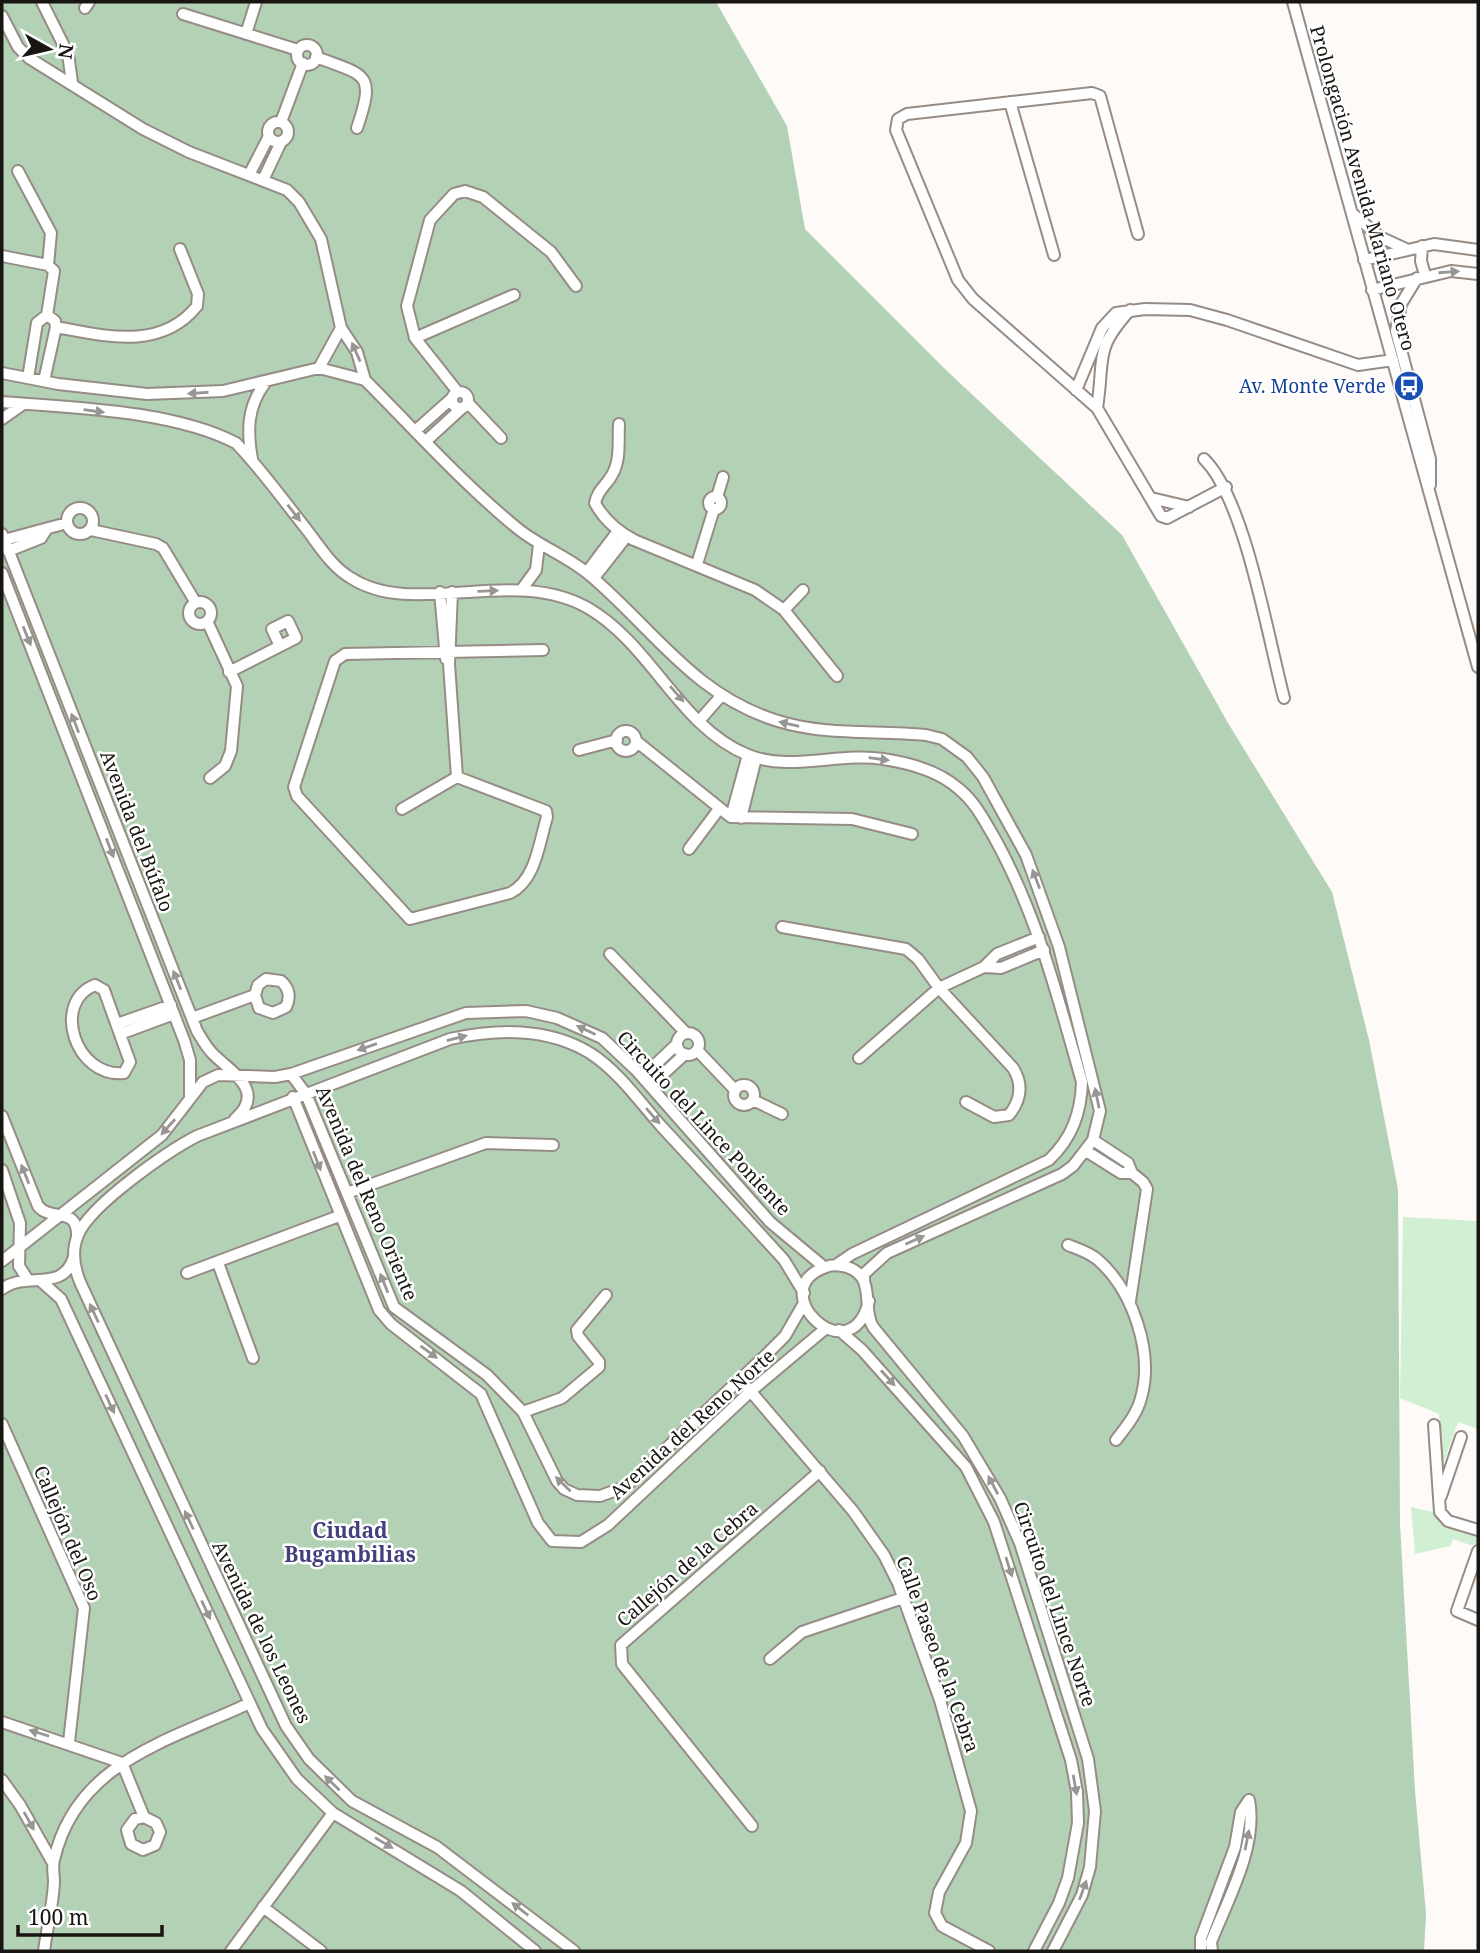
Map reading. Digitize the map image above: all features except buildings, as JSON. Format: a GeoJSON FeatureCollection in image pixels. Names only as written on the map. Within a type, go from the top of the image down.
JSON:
{"type":"FeatureCollection","features":[{"type":"Feature","properties":{"kind":"street"},"geometry":{"type":"LineString","coordinates":[[42,2],[68,54],[72,82]]}},
{"type":"Feature","properties":{"kind":"street"},"geometry":{"type":"LineString","coordinates":[[246,34],[256,2]]}},
{"type":"Feature","properties":{"kind":"street","name":"Prolongación Avenida Mariano Otero"},"geometry":{"type":"LineString","coordinates":[[1293,2],[1478,667]]}},
{"type":"Feature","properties":{"kind":"street"},"geometry":{"type":"LineString","coordinates":[[183,14],[299,50],[310,46],[316,50],[316,57],[309,64],[303,63],[298,58],[299,50]]}},
{"type":"Feature","properties":{"kind":"street"},"geometry":{"type":"LineString","coordinates":[[2,16],[18,47],[29,58],[72,82],[143,129],[189,152],[287,190],[299,202],[321,239],[341,328],[357,352],[365,380],[484,500],[540,544],[591,575],[693,675],[721,696],[779,721],[807,728],[926,735],[942,739],[967,757],[1008,820],[1038,884],[1059,947],[1100,1111],[1093,1140],[1086,1151],[1062,1174],[887,1253],[864,1274],[869,1301],[862,1318],[839,1331],[825,1329],[808,1314],[804,1298],[813,1275],[852,1254],[1019,1177],[1049,1160],[1061,1149],[1077,1120],[1082,1082],[1044,950],[1007,860],[981,815],[960,790],[937,774],[884,759],[783,761],[752,757],[724,743],[699,721],[611,622],[581,604],[553,593],[522,589],[387,592],[355,581],[343,573],[252,460],[236,443],[214,431],[179,422],[54,405],[2,402]]}},
{"type":"Feature","properties":{"kind":"street"},"geometry":{"type":"LineString","coordinates":[[316,57],[361,75],[366,82],[367,97],[357,128]]}},
{"type":"Feature","properties":{"kind":"street"},"geometry":{"type":"LineString","coordinates":[[281,121],[303,63]]}},
{"type":"Feature","properties":{"kind":"street"},"geometry":{"type":"LineString","coordinates":[[1138,234],[1101,96],[1092,93],[1010,102],[907,114],[898,119],[897,130],[958,280],[973,299],[1097,408],[1151,498],[1190,507],[1226,487]]}},
{"type":"Feature","properties":{"kind":"street"},"geometry":{"type":"LineString","coordinates":[[1010,102],[1054,255]]}},
{"type":"Feature","properties":{"kind":"street"},"geometry":{"type":"LineString","coordinates":[[249,175],[269,136],[270,124],[281,121]]}},
{"type":"Feature","properties":{"kind":"street"},"geometry":{"type":"LineString","coordinates":[[263,180],[289,130],[281,121]]}},
{"type":"Feature","properties":{"kind":"street"},"geometry":{"type":"LineString","coordinates":[[269,136],[272,140],[281,142]]}},
{"type":"Feature","properties":{"kind":"street"},"geometry":{"type":"LineString","coordinates":[[18,171],[51,233],[48,265]]}},
{"type":"Feature","properties":{"kind":"street"},"geometry":{"type":"LineString","coordinates":[[454,395],[415,338],[407,306],[430,220],[454,194],[465,191],[483,197],[551,252],[576,286]]}},
{"type":"Feature","properties":{"kind":"street"},"geometry":{"type":"LineString","coordinates":[[1352,213],[1380,237],[1409,249]]}},
{"type":"Feature","properties":{"kind":"street"},"geometry":{"type":"LineString","coordinates":[[1364,260],[1422,246],[1450,245],[1478,250]]}},
{"type":"Feature","properties":{"kind":"street"},"geometry":{"type":"LineString","coordinates":[[1422,246],[1421,276],[1401,304],[1396,331],[1430,459],[1430,498]]}},
{"type":"Feature","properties":{"kind":"street"},"geometry":{"type":"LineString","coordinates":[[56,327],[132,339],[174,328],[197,306],[198,293],[180,249]]}},
{"type":"Feature","properties":{"kind":"street"},"geometry":{"type":"LineString","coordinates":[[2,256],[48,265],[54,271],[47,315],[37,323],[28,378]]}},
{"type":"Feature","properties":{"kind":"street"},"geometry":{"type":"LineString","coordinates":[[1372,290],[1421,276],[1451,271],[1478,274]]}},
{"type":"Feature","properties":{"kind":"street"},"geometry":{"type":"LineString","coordinates":[[415,338],[514,295]]}},
{"type":"Feature","properties":{"kind":"street"},"geometry":{"type":"LineString","coordinates":[[1076,390],[1102,328],[1116,313],[1130,310],[1190,310],[1358,365],[1393,360]]}},
{"type":"Feature","properties":{"kind":"street"},"geometry":{"type":"LineString","coordinates":[[1097,408],[1101,359],[1106,338],[1130,310]]}},
{"type":"Feature","properties":{"kind":"street"},"geometry":{"type":"LineString","coordinates":[[44,382],[56,327],[52,317],[47,315]]}},
{"type":"Feature","properties":{"kind":"street"},"geometry":{"type":"LineString","coordinates":[[319,368],[341,328]]}},
{"type":"Feature","properties":{"kind":"street"},"geometry":{"type":"LineString","coordinates":[[2,373],[44,382],[147,394],[223,391],[319,368],[365,380]]}},
{"type":"Feature","properties":{"kind":"street"},"geometry":{"type":"LineString","coordinates":[[252,460],[250,414],[253,401],[265,383]]}},
{"type":"Feature","properties":{"kind":"street"},"geometry":{"type":"LineString","coordinates":[[54,405],[60,395],[58,384]]}},
{"type":"Feature","properties":{"kind":"street"},"geometry":{"type":"LineString","coordinates":[[415,431],[454,395],[467,395],[465,405],[426,441]]}},
{"type":"Feature","properties":{"kind":"street"},"geometry":{"type":"LineString","coordinates":[[2,419],[24,404]]}},
{"type":"Feature","properties":{"kind":"street"},"geometry":{"type":"LineString","coordinates":[[465,405],[501,438]]}},
{"type":"Feature","properties":{"kind":"street"},"geometry":{"type":"LineString","coordinates":[[619,424],[618,460],[612,476],[597,491],[595,503],[623,534],[755,590],[785,610],[837,676]]}},
{"type":"Feature","properties":{"kind":"street"},"geometry":{"type":"LineString","coordinates":[[1204,459],[1226,487],[1240,528],[1284,698]]}},
{"type":"Feature","properties":{"kind":"street"},"geometry":{"type":"LineString","coordinates":[[697,564],[714,509],[709,502],[717,497],[723,477]]}},
{"type":"Feature","properties":{"kind":"street"},"geometry":{"type":"LineString","coordinates":[[5,542],[41,538],[46,530],[66,523],[71,510],[82,507],[92,514],[91,530]]}},
{"type":"Feature","properties":{"kind":"street"},"geometry":{"type":"LineString","coordinates":[[66,523],[75,533],[91,530],[156,544],[163,548],[196,603],[190,611],[192,620],[197,623],[207,621],[237,686],[231,751],[225,766],[210,778]]}},
{"type":"Feature","properties":{"kind":"street"},"geometry":{"type":"LineString","coordinates":[[591,575],[623,534]]}},
{"type":"Feature","properties":{"kind":"street","name":"Avenida del Búfalo"},"geometry":{"type":"LineString","coordinates":[[5,542],[192,1018],[210,1050],[239,1076]]}},
{"type":"Feature","properties":{"kind":"street"},"geometry":{"type":"LineString","coordinates":[[522,589],[536,570],[540,544]]}},
{"type":"Feature","properties":{"kind":"street","name":"Avenida del Búfalo"},"geometry":{"type":"LineString","coordinates":[[2,573],[173,1009],[190,1060],[190,1097]]}},
{"type":"Feature","properties":{"kind":"street"},"geometry":{"type":"LineString","coordinates":[[785,610],[803,590]]}},
{"type":"Feature","properties":{"kind":"street"},"geometry":{"type":"LineString","coordinates":[[446,592],[457,777]]}},
{"type":"Feature","properties":{"kind":"street"},"geometry":{"type":"LineString","coordinates":[[229,672],[280,646]]}},
{"type":"Feature","properties":{"kind":"street"},"geometry":{"type":"LineString","coordinates":[[457,777],[547,813],[530,874],[523,886],[510,893],[410,919],[298,796],[294,777],[339,656],[448,657],[542,650]]}},
{"type":"Feature","properties":{"kind":"street"},"geometry":{"type":"LineString","coordinates":[[699,721],[711,704],[721,696]]}},
{"type":"Feature","properties":{"kind":"street"},"geometry":{"type":"LineString","coordinates":[[579,750],[617,740],[621,733],[627,732],[634,735],[636,741],[719,809],[736,817],[852,819],[912,834]]}},
{"type":"Feature","properties":{"kind":"street"},"geometry":{"type":"LineString","coordinates":[[736,817],[752,757]]}},
{"type":"Feature","properties":{"kind":"street"},"geometry":{"type":"LineString","coordinates":[[402,808],[457,777]]}},
{"type":"Feature","properties":{"kind":"street"},"geometry":{"type":"LineString","coordinates":[[86,785],[98,780]]}},
{"type":"Feature","properties":{"kind":"street"},"geometry":{"type":"LineString","coordinates":[[689,849],[719,809]]}},
{"type":"Feature","properties":{"kind":"street"},"geometry":{"type":"LineString","coordinates":[[782,927],[906,949],[918,959],[939,988],[1013,1068],[1019,1080],[1019,1096],[1009,1115],[994,1116],[966,1102]]}},
{"type":"Feature","properties":{"kind":"street"},"geometry":{"type":"LineString","coordinates":[[859,1058],[939,988],[984,967],[997,954],[1039,937]]}},
{"type":"Feature","properties":{"kind":"street"},"geometry":{"type":"LineString","coordinates":[[984,967],[1001,968],[1044,950]]}},
{"type":"Feature","properties":{"kind":"street"},"geometry":{"type":"LineString","coordinates":[[610,954],[685,1033],[693,1034],[698,1039],[697,1050],[735,1090],[737,1103],[746,1105],[752,1100],[782,1114]]}},
{"type":"Feature","properties":{"kind":"street"},"geometry":{"type":"LineString","coordinates":[[91,986],[101,987],[119,1029],[130,1062],[127,1071],[108,1072],[83,1057],[75,1040],[72,1022],[81,994],[91,986]]}},
{"type":"Feature","properties":{"kind":"street"},"geometry":{"type":"LineString","coordinates":[[192,1018],[255,995]]}},
{"type":"Feature","properties":{"kind":"street"},"geometry":{"type":"LineString","coordinates":[[119,1029],[173,1009]]}},
{"type":"Feature","properties":{"kind":"street","name":"Circuito del Lince Poniente"},"geometry":{"type":"LineString","coordinates":[[2,1261],[162,1135],[204,1082],[218,1075],[291,1073],[466,1013],[526,1011],[557,1018],[602,1038],[646,1081],[776,1228],[824,1268]]}},
{"type":"Feature","properties":{"kind":"street","name":"Circuito del Lince Poniente"},"geometry":{"type":"LineString","coordinates":[[77,1236],[91,1214],[182,1143],[293,1097],[450,1039],[485,1031],[523,1032],[552,1037],[590,1053],[622,1081],[784,1260],[804,1298]]}},
{"type":"Feature","properties":{"kind":"street"},"geometry":{"type":"LineString","coordinates":[[646,1081],[685,1033]]}},
{"type":"Feature","properties":{"kind":"street"},"geometry":{"type":"LineString","coordinates":[[677,1044],[685,1054]]}},
{"type":"Feature","properties":{"kind":"street"},"geometry":{"type":"LineString","coordinates":[[190,1060],[210,1050]]}},
{"type":"Feature","properties":{"kind":"street"},"geometry":{"type":"LineString","coordinates":[[646,1081],[685,1054],[697,1050]]}},
{"type":"Feature","properties":{"kind":"street","name":"Avenida del Reno Oriente"},"geometry":{"type":"LineString","coordinates":[[291,1073],[306,1094],[394,1307],[487,1375],[523,1412],[557,1481],[564,1489],[577,1495],[600,1496],[625,1487]]}},
{"type":"Feature","properties":{"kind":"street"},"geometry":{"type":"LineString","coordinates":[[229,1122],[238,1116],[246,1102],[245,1086],[239,1076]]}},
{"type":"Feature","properties":{"kind":"street","name":"Avenida del Reno Oriente"},"geometry":{"type":"LineString","coordinates":[[293,1097],[339,1216],[384,1317],[481,1394],[544,1535],[552,1541],[581,1542]]}},
{"type":"Feature","properties":{"kind":"street"},"geometry":{"type":"LineString","coordinates":[[2,1116],[38,1206],[46,1213],[61,1214],[75,1222],[77,1236],[74,1256],[62,1275],[42,1282],[28,1280],[2,1289]]}},
{"type":"Feature","properties":{"kind":"street"},"geometry":{"type":"LineString","coordinates":[[1093,1140],[1128,1163],[1132,1173],[1143,1182],[1147,1192],[1130,1301],[1144,1355],[1145,1380],[1136,1411],[1116,1440]]}},
{"type":"Feature","properties":{"kind":"street"},"geometry":{"type":"LineString","coordinates":[[347,1193],[486,1143],[553,1145]]}},
{"type":"Feature","properties":{"kind":"street"},"geometry":{"type":"LineString","coordinates":[[1086,1151],[1121,1173],[1132,1173]]}},
{"type":"Feature","properties":{"kind":"street"},"geometry":{"type":"LineString","coordinates":[[2,1170],[20,1223],[19,1266],[28,1280]]}},
{"type":"Feature","properties":{"kind":"street"},"geometry":{"type":"LineString","coordinates":[[187,1273],[339,1216]]}},
{"type":"Feature","properties":{"kind":"street"},"geometry":{"type":"LineString","coordinates":[[1068,1245],[1096,1258],[1130,1301]]}},
{"type":"Feature","properties":{"kind":"street","name":"Avenida de los Leones"},"geometry":{"type":"LineString","coordinates":[[74,1256],[80,1282],[286,1726],[309,1759],[352,1801],[438,1847],[574,1951]]}},
{"type":"Feature","properties":{"kind":"street"},"geometry":{"type":"LineString","coordinates":[[218,1263],[253,1358]]}},
{"type":"Feature","properties":{"kind":"street"},"geometry":{"type":"LineString","coordinates":[[836,1265],[852,1269],[864,1281]]}},
{"type":"Feature","properties":{"kind":"street"},"geometry":{"type":"LineString","coordinates":[[1111,1276],[1134,1271]]}},
{"type":"Feature","properties":{"kind":"street","name":"Avenida de los Leones"},"geometry":{"type":"LineString","coordinates":[[42,1282],[61,1299],[262,1729],[297,1779],[333,1813],[453,1886],[535,1951]]}},
{"type":"Feature","properties":{"kind":"street"},"geometry":{"type":"LineString","coordinates":[[523,1412],[557,1401],[600,1367],[578,1336],[577,1329],[606,1295]]}},
{"type":"Feature","properties":{"kind":"street","name":"Avenida del Reno Norte"},"geometry":{"type":"LineString","coordinates":[[625,1487],[785,1336],[804,1298]]}},
{"type":"Feature","properties":{"kind":"street","name":"Circuito del Lince Norte"},"geometry":{"type":"LineString","coordinates":[[869,1301],[869,1316],[873,1326],[963,1436],[1000,1498],[1020,1543],[1088,1759],[1095,1811],[1090,1867],[1082,1895],[1053,1951]]}},
{"type":"Feature","properties":{"kind":"street","name":"Avenida del Reno Norte"},"geometry":{"type":"LineString","coordinates":[[581,1542],[608,1525],[751,1391],[825,1329]]}},
{"type":"Feature","properties":{"kind":"street","name":"Circuito del Lince Norte"},"geometry":{"type":"LineString","coordinates":[[839,1331],[862,1350],[947,1445],[977,1488],[994,1522],[1071,1760],[1077,1802],[1075,1850],[1059,1903],[1034,1951]]}},
{"type":"Feature","properties":{"kind":"street","name":"Calle Paseo de la Cebra"},"geometry":{"type":"LineString","coordinates":[[740,1379],[853,1511],[884,1555],[903,1598],[940,1700],[971,1811],[966,1843],[939,1892],[935,1913],[942,1926],[989,1951]]}},
{"type":"Feature","properties":{"kind":"street","name":"Callejón del Oso"},"geometry":{"type":"LineString","coordinates":[[2,1424],[84,1608],[69,1742]]}},
{"type":"Feature","properties":{"kind":"street"},"geometry":{"type":"LineString","coordinates":[[1434,1425],[1440,1512],[1448,1521],[1478,1530]]}},
{"type":"Feature","properties":{"kind":"street"},"geometry":{"type":"LineString","coordinates":[[1438,1502],[1461,1437]]}},
{"type":"Feature","properties":{"kind":"street","name":"Callejón de la Cebra"},"geometry":{"type":"LineString","coordinates":[[752,1826],[622,1664],[621,1645],[820,1471]]}},
{"type":"Feature","properties":{"kind":"street"},"geometry":{"type":"LineString","coordinates":[[638,1474],[649,1486]]}},
{"type":"Feature","properties":{"kind":"street"},"geometry":{"type":"LineString","coordinates":[[1478,1551],[1457,1611],[1478,1620]]}},
{"type":"Feature","properties":{"kind":"street"},"geometry":{"type":"LineString","coordinates":[[771,1659],[802,1632],[903,1598]]}},
{"type":"Feature","properties":{"kind":"street"},"geometry":{"type":"LineString","coordinates":[[44,1951],[54,1882],[53,1863],[68,1817],[80,1799],[95,1782],[122,1763],[250,1703]]}},
{"type":"Feature","properties":{"kind":"street"},"geometry":{"type":"LineString","coordinates":[[2,1722],[69,1742],[122,1763],[144,1817]]}},
{"type":"Feature","properties":{"kind":"street"},"geometry":{"type":"LineString","coordinates":[[2,1780],[20,1805],[53,1863]]}},
{"type":"Feature","properties":{"kind":"street"},"geometry":{"type":"LineString","coordinates":[[1201,1951],[1201,1938],[1235,1847],[1241,1812],[1249,1800],[1252,1814],[1246,1850],[1211,1942],[1212,1951]]}},
{"type":"Feature","properties":{"kind":"street"},"geometry":{"type":"LineString","coordinates":[[230,1951],[333,1813]]}},
{"type":"Feature","properties":{"kind":"street"},"geometry":{"type":"LineString","coordinates":[[453,1886],[467,1869]]}},
{"type":"Feature","properties":{"kind":"street"},"geometry":{"type":"LineString","coordinates":[[263,1907],[321,1951]]}},
{"type":"Feature","properties":{"kind":"green space"},"geometry":{"type":"Polygon","coordinates":[[[2,2],[716,2],[787,126],[805,229],[946,370],[1122,535],[1228,723],[1332,892],[1369,1040],[1398,1189],[1400,1524],[1415,1791],[1426,1914],[1424,1951],[2,1951],[2,2]]]}},
{"type":"Feature","properties":{"kind":"green space"},"geometry":{"type":"Polygon","coordinates":[[[1403,1217],[1478,1221],[1478,1429],[1458,1422],[1442,1468],[1439,1414],[1400,1398],[1403,1217]]]}},
{"type":"Feature","properties":{"kind":"green space"},"geometry":{"type":"Polygon","coordinates":[[[1411,1507],[1433,1512],[1478,1534],[1478,1544],[1470,1545],[1453,1539],[1450,1546],[1415,1554],[1411,1507]]]}},
{"type":"Feature","properties":{"kind":"place","name":"Av. Monte Verde"},"geometry":{"type":"Point","coordinates":[1409,386]}},
{"type":"Feature","properties":{"kind":"district","name":"Ciudad Bugambilias"},"geometry":{"type":"Point","coordinates":[350,1543]}}]}
